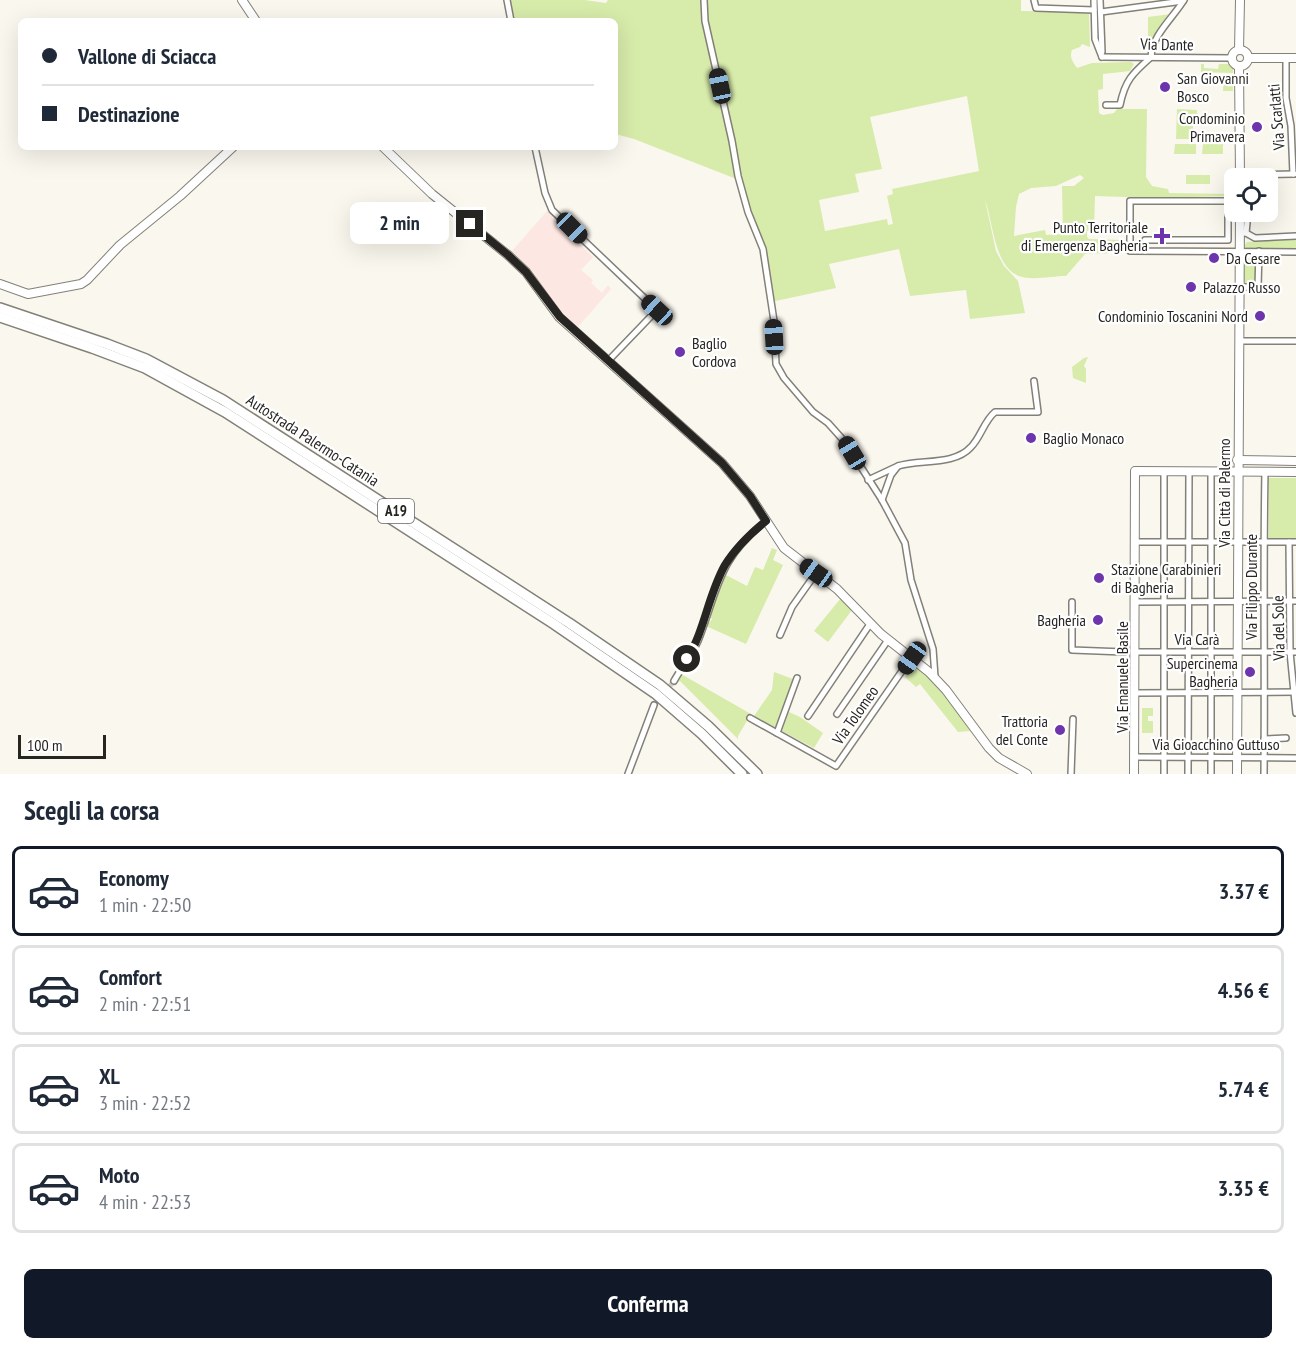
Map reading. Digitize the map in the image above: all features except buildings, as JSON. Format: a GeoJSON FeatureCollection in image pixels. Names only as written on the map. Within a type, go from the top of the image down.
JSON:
{"type":"FeatureCollection","features":[{"type":"Feature","properties":{"kind":"highway","name":"Autostrada Palermo-Catania"},"geometry":{"type":"LineString","coordinates":[[0,308],[146,359],[224,400],[569,623],[660,685],[708,726],[756,774]]}},
{"type":"Feature","properties":{"kind":"highway","name":"Autostrada Palermo-Catania"},"geometry":{"type":"LineString","coordinates":[[0,317],[145,368],[225,412],[554,624],[656,694],[702,734],[742,774]]}},
{"type":"Feature","properties":{"kind":"street"},"geometry":{"type":"LineString","coordinates":[[242,0],[254,18]]}},
{"type":"Feature","properties":{"kind":"street"},"geometry":{"type":"LineString","coordinates":[[507,0],[510,18]]}},
{"type":"Feature","properties":{"kind":"street"},"geometry":{"type":"LineString","coordinates":[[704,0],[705,21],[726,109],[738,176],[748,212],[763,249],[774,321],[776,364],[784,378],[813,411],[828,423],[845,442],[882,500],[905,543],[911,580],[933,649],[934,678]]}},
{"type":"Feature","properties":{"kind":"street"},"geometry":{"type":"LineString","coordinates":[[1034,0],[1036,8],[1097,11],[1183,0]]}},
{"type":"Feature","properties":{"kind":"street"},"geometry":{"type":"LineString","coordinates":[[1094,0],[1097,11]]}},
{"type":"Feature","properties":{"kind":"street"},"geometry":{"type":"LineString","coordinates":[[1097,11],[1100,0]]}},
{"type":"Feature","properties":{"kind":"street"},"geometry":{"type":"LineString","coordinates":[[1106,105],[1120,105],[1130,75],[1151,57],[1158,35],[1183,0]]}},
{"type":"Feature","properties":{"kind":"street"},"geometry":{"type":"LineString","coordinates":[[1239,50],[1240,0]]}},
{"type":"Feature","properties":{"kind":"street","name":"Via Dante"},"geometry":{"type":"LineString","coordinates":[[1097,11],[1102,57],[1232,58]]}},
{"type":"Feature","properties":{"kind":"street"},"geometry":{"type":"LineString","coordinates":[[1239,50],[1245,52],[1248,58],[1245,64],[1239,66],[1233,63],[1232,58],[1233,53],[1239,50]]}},
{"type":"Feature","properties":{"kind":"street"},"geometry":{"type":"LineString","coordinates":[[1248,58],[1296,58]]}},
{"type":"Feature","properties":{"kind":"street","name":"Via Scarlatti"},"geometry":{"type":"LineString","coordinates":[[1286,58],[1286,98],[1295,174]]}},
{"type":"Feature","properties":{"kind":"street"},"geometry":{"type":"LineString","coordinates":[[1239,66],[1244,168]]}},
{"type":"Feature","properties":{"kind":"street"},"geometry":{"type":"LineString","coordinates":[[0,284],[27,294],[81,284],[93,275],[120,244],[231,150]]}},
{"type":"Feature","properties":{"kind":"street"},"geometry":{"type":"LineString","coordinates":[[386,150],[432,194],[526,272],[560,317],[722,463],[750,496],[784,548],[837,589],[870,624],[934,678],[999,758],[1027,774]]}},
{"type":"Feature","properties":{"kind":"street"},"geometry":{"type":"LineString","coordinates":[[536,150],[545,193],[552,210],[657,310],[608,361]]}},
{"type":"Feature","properties":{"kind":"street"},"geometry":{"type":"LineString","coordinates":[[1278,175],[1295,174]]}},
{"type":"Feature","properties":{"kind":"street"},"geometry":{"type":"LineString","coordinates":[[1224,201],[1130,201],[1130,250],[1296,252]]}},
{"type":"Feature","properties":{"kind":"street"},"geometry":{"type":"LineString","coordinates":[[1145,251],[1145,240],[1228,240],[1229,222]]}},
{"type":"Feature","properties":{"kind":"street","name":"Via Città di Palermo"},"geometry":{"type":"LineString","coordinates":[[1237,774],[1239,251],[1243,233],[1241,222]]}},
{"type":"Feature","properties":{"kind":"street"},"geometry":{"type":"LineString","coordinates":[[1246,222],[1243,233],[1255,238],[1296,236]]}},
{"type":"Feature","properties":{"kind":"street"},"geometry":{"type":"LineString","coordinates":[[1162,251],[1163,240]]}},
{"type":"Feature","properties":{"kind":"street"},"geometry":{"type":"LineString","coordinates":[[1209,240],[1209,251]]}},
{"type":"Feature","properties":{"kind":"street"},"geometry":{"type":"LineString","coordinates":[[1239,287],[1258,287],[1259,251]]}},
{"type":"Feature","properties":{"kind":"street"},"geometry":{"type":"LineString","coordinates":[[1239,341],[1296,340]]}},
{"type":"Feature","properties":{"kind":"street"},"geometry":{"type":"LineString","coordinates":[[868,480],[898,466],[956,457],[969,449],[995,412],[1038,412],[1034,381]]}},
{"type":"Feature","properties":{"kind":"street"},"geometry":{"type":"LineString","coordinates":[[1238,460],[1296,461]]}},
{"type":"Feature","properties":{"kind":"street"},"geometry":{"type":"LineString","coordinates":[[882,500],[890,478],[898,466]]}},
{"type":"Feature","properties":{"kind":"street","name":"Via Emanuele Basile"},"geometry":{"type":"LineString","coordinates":[[1134,774],[1135,471],[1164,471]]}},
{"type":"Feature","properties":{"kind":"street"},"geometry":{"type":"LineString","coordinates":[[1164,774],[1164,471],[1296,472]]}},
{"type":"Feature","properties":{"kind":"street"},"geometry":{"type":"LineString","coordinates":[[1188,774],[1189,471]]}},
{"type":"Feature","properties":{"kind":"street"},"geometry":{"type":"LineString","coordinates":[[1211,471],[1211,774]]}},
{"type":"Feature","properties":{"kind":"street","name":"Via Filippo Durante"},"geometry":{"type":"LineString","coordinates":[[1264,774],[1265,472]]}},
{"type":"Feature","properties":{"kind":"street"},"geometry":{"type":"LineString","coordinates":[[880,473],[886,473],[890,478]]}},
{"type":"Feature","properties":{"kind":"street"},"geometry":{"type":"LineString","coordinates":[[674,681],[697,644],[714,589],[725,566],[740,544],[766,521]]}},
{"type":"Feature","properties":{"kind":"street"},"geometry":{"type":"LineString","coordinates":[[1135,542],[1293,542]]}},
{"type":"Feature","properties":{"kind":"street","name":"Via del Sole"},"geometry":{"type":"LineString","coordinates":[[1293,542],[1293,652],[1296,713]]}},
{"type":"Feature","properties":{"kind":"street"},"geometry":{"type":"LineString","coordinates":[[780,635],[792,607],[816,573]]}},
{"type":"Feature","properties":{"kind":"street"},"geometry":{"type":"LineString","coordinates":[[1135,602],[1293,601]]}},
{"type":"Feature","properties":{"kind":"street"},"geometry":{"type":"LineString","coordinates":[[1072,602],[1072,650],[1124,652]]}},
{"type":"Feature","properties":{"kind":"street"},"geometry":{"type":"LineString","coordinates":[[808,716],[870,624]]}},
{"type":"Feature","properties":{"kind":"street"},"geometry":{"type":"LineString","coordinates":[[837,714],[888,639]]}},
{"type":"Feature","properties":{"kind":"street","name":"Via Carà"},"geometry":{"type":"LineString","coordinates":[[1135,652],[1293,652]]}},
{"type":"Feature","properties":{"kind":"street","name":"Via Tolomeo"},"geometry":{"type":"LineString","coordinates":[[750,718],[836,766],[912,658]]}},
{"type":"Feature","properties":{"kind":"street"},"geometry":{"type":"LineString","coordinates":[[777,733],[797,678]]}},
{"type":"Feature","properties":{"kind":"street"},"geometry":{"type":"LineString","coordinates":[[1135,693],[1295,692]]}},
{"type":"Feature","properties":{"kind":"street"},"geometry":{"type":"LineString","coordinates":[[628,774],[654,705]]}},
{"type":"Feature","properties":{"kind":"street"},"geometry":{"type":"LineString","coordinates":[[1071,774],[1073,719]]}},
{"type":"Feature","properties":{"kind":"street"},"geometry":{"type":"LineString","coordinates":[[1264,739],[1286,738]]}},
{"type":"Feature","properties":{"kind":"street","name":"Via Gioacchino Guttuso"},"geometry":{"type":"LineString","coordinates":[[1135,757],[1296,758]]}},
{"type":"Feature","properties":{"kind":"shaded area"},"geometry":{"type":"Polygon","coordinates":[[[548,210],[554,214],[552,218],[593,257],[581,270],[593,280],[591,283],[602,293],[608,285],[611,289],[578,327],[556,307],[530,270],[512,251],[548,210]]]}},
{"type":"Feature","properties":{"kind":"green space"},"geometry":{"type":"Polygon","coordinates":[[[507,0],[585,0],[606,3],[608,0],[1021,0],[1021,11],[1089,12],[1090,47],[1082,44],[1072,50],[1072,59],[1077,68],[1092,63],[1131,62],[1134,64],[1130,71],[1103,74],[1103,89],[1098,90],[1099,113],[1103,115],[1114,113],[1117,109],[1147,109],[1146,177],[1152,186],[1168,189],[1169,193],[1224,194],[1224,196],[1155,198],[1095,196],[1094,231],[1087,231],[1087,237],[1089,239],[1122,240],[1119,246],[1111,252],[1085,254],[1066,276],[1036,278],[1019,276],[1004,263],[999,253],[985,200],[996,251],[1004,266],[1018,281],[1025,313],[970,319],[966,290],[910,296],[899,249],[829,264],[836,288],[771,302],[763,249],[739,180],[618,135],[618,18],[510,18],[507,0]],[[967,96],[870,117],[882,169],[855,174],[859,192],[819,200],[825,231],[887,219],[888,225],[893,224],[887,196],[893,194],[892,189],[979,171],[967,96]],[[1080,175],[1056,186],[1031,188],[1019,194],[1014,236],[1045,230],[1046,235],[1063,234],[1062,186],[1074,186],[1084,178],[1080,175]]]}},
{"type":"Feature","properties":{"kind":"green space"},"geometry":{"type":"Polygon","coordinates":[[[1171,14],[1156,34],[1148,51],[1148,17],[1171,14]]]}},
{"type":"Feature","properties":{"kind":"green space"},"geometry":{"type":"Polygon","coordinates":[[[1201,64],[1204,64],[1204,68],[1218,69],[1219,64],[1231,64],[1233,73],[1201,72],[1201,64]]]}},
{"type":"Feature","properties":{"kind":"green space"},"geometry":{"type":"Polygon","coordinates":[[[1224,75],[1233,76],[1233,91],[1223,91],[1224,75]]]}},
{"type":"Feature","properties":{"kind":"green space"},"geometry":{"type":"Polygon","coordinates":[[[1177,109],[1197,110],[1197,118],[1193,118],[1193,139],[1176,139],[1177,109]]]}},
{"type":"Feature","properties":{"kind":"green space"},"geometry":{"type":"Polygon","coordinates":[[[1175,144],[1196,144],[1196,154],[1174,154],[1175,144]]]}},
{"type":"Feature","properties":{"kind":"green space"},"geometry":{"type":"Polygon","coordinates":[[[1203,144],[1223,144],[1223,154],[1202,154],[1203,144]]]}},
{"type":"Feature","properties":{"kind":"green space"},"geometry":{"type":"Polygon","coordinates":[[[1186,175],[1210,175],[1210,184],[1186,184],[1186,175]]]}},
{"type":"Feature","properties":{"kind":"green space"},"geometry":{"type":"Polygon","coordinates":[[[1296,239],[1296,248],[1246,248],[1244,246],[1247,242],[1296,239]]]}},
{"type":"Feature","properties":{"kind":"green space"},"geometry":{"type":"Polygon","coordinates":[[[1246,258],[1256,258],[1255,285],[1243,285],[1243,261],[1246,258]]]}},
{"type":"Feature","properties":{"kind":"green space"},"geometry":{"type":"Polygon","coordinates":[[[1088,357],[1084,366],[1086,383],[1073,378],[1072,367],[1088,357]]]}},
{"type":"Feature","properties":{"kind":"green space"},"geometry":{"type":"Polygon","coordinates":[[[1269,478],[1296,478],[1296,538],[1269,538],[1269,478]]]}},
{"type":"Feature","properties":{"kind":"green space"},"geometry":{"type":"Polygon","coordinates":[[[772,548],[777,550],[773,560],[783,565],[746,644],[706,626],[707,621],[710,622],[712,619],[709,616],[724,574],[747,586],[755,567],[763,570],[772,548]]]}},
{"type":"Feature","properties":{"kind":"green space"},"geometry":{"type":"Polygon","coordinates":[[[841,598],[852,610],[828,642],[814,631],[841,598]]]}},
{"type":"Feature","properties":{"kind":"green space"},"geometry":{"type":"Polygon","coordinates":[[[914,663],[918,666],[916,670],[921,670],[938,684],[970,731],[958,732],[920,684],[916,687],[905,677],[914,663]]]}},
{"type":"Feature","properties":{"kind":"green space"},"geometry":{"type":"Polygon","coordinates":[[[774,672],[793,679],[776,728],[754,716],[772,690],[774,672]]]}},
{"type":"Feature","properties":{"kind":"green space"},"geometry":{"type":"Polygon","coordinates":[[[681,674],[751,714],[738,739],[680,681],[675,683],[681,674]]]}},
{"type":"Feature","properties":{"kind":"green space"},"geometry":{"type":"Polygon","coordinates":[[[1142,708],[1153,708],[1153,716],[1148,716],[1148,721],[1153,721],[1153,733],[1142,733],[1142,708]]]}},
{"type":"Feature","properties":{"kind":"green space"},"geometry":{"type":"Polygon","coordinates":[[[789,712],[823,733],[814,748],[782,731],[789,712]]]}},
{"type":"Feature","properties":{"kind":"tunnel"},"geometry":{"type":"LineString","coordinates":[[654,705],[674,681]]}},
{"type":"Feature","properties":{"kind":"place","name":"San Giovanni Bosco"},"geometry":{"type":"Point","coordinates":[1165,87]}},
{"type":"Feature","properties":{"kind":"place","name":"Condominio Primavera"},"geometry":{"type":"Point","coordinates":[1257,127]}},
{"type":"Feature","properties":{"kind":"place","name":"Punto Territoriale di Emergenza Bagheria"},"geometry":{"type":"Point","coordinates":[1162,236]}},
{"type":"Feature","properties":{"kind":"place","name":"Da Cesare"},"geometry":{"type":"Point","coordinates":[1214,258]}},
{"type":"Feature","properties":{"kind":"place","name":"Palazzo Russo"},"geometry":{"type":"Point","coordinates":[1191,287]}},
{"type":"Feature","properties":{"kind":"place","name":"Condominio Toscanini Nord"},"geometry":{"type":"Point","coordinates":[1260,316]}},
{"type":"Feature","properties":{"kind":"place","name":"Baglio Cordova"},"geometry":{"type":"Point","coordinates":[680,352]}},
{"type":"Feature","properties":{"kind":"place","name":"Baglio Monaco"},"geometry":{"type":"Point","coordinates":[1031,438]}},
{"type":"Feature","properties":{"kind":"place","name":"Stazione Carabinieri di Bagheria"},"geometry":{"type":"Point","coordinates":[1099,578]}},
{"type":"Feature","properties":{"kind":"place","name":"Bagheria"},"geometry":{"type":"Point","coordinates":[1098,620]}},
{"type":"Feature","properties":{"kind":"place","name":"Supercinema Bagheria"},"geometry":{"type":"Point","coordinates":[1250,672]}},
{"type":"Feature","properties":{"kind":"place","name":"Trattoria del Conte"},"geometry":{"type":"Point","coordinates":[1060,730]}},
{"type":"Feature","properties":{"kind":"route"},"geometry":{"type":"LineString","coordinates":[[470,224],[526,272],[560,317],[722,463],[750,496],[766,521],[740,544],[725,566],[714,589],[697,644],[687,659]]}}]}
